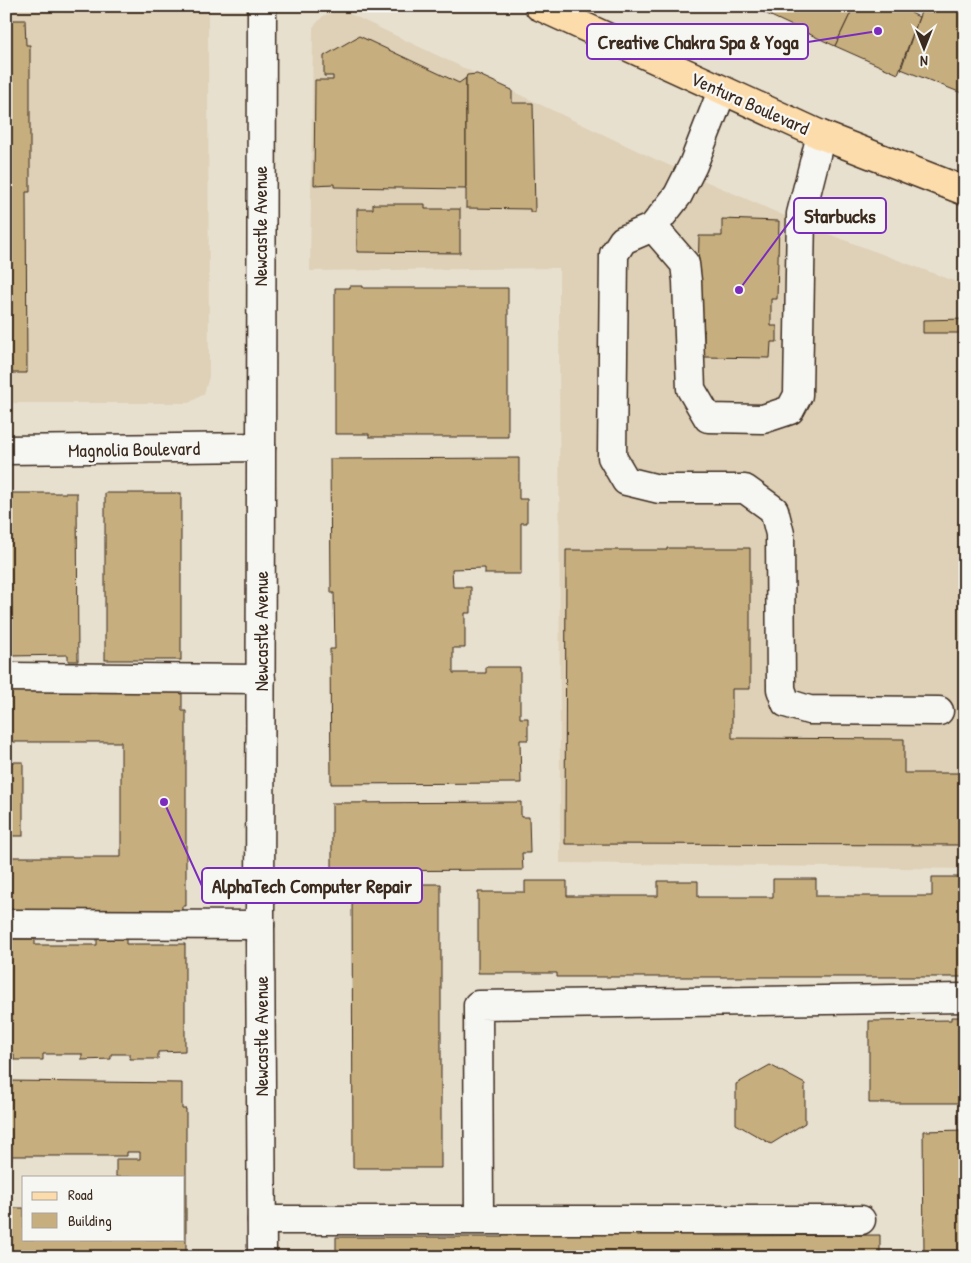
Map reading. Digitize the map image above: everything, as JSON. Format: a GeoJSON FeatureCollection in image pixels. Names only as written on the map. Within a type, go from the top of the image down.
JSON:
{"type":"FeatureCollection","features":[{"type":"Feature","properties":{"kind":"main road","name":"Ventura Boulevard"},"geometry":{"type":"LineString","coordinates":[[539,6],[821,135],[965,191]]}},
{"type":"Feature","properties":{"kind":"street","name":"Newcastle Avenue"},"geometry":{"type":"LineString","coordinates":[[262,6],[260,924],[262,1257]]}},
{"type":"Feature","properties":{"kind":"street"},"geometry":{"type":"LineString","coordinates":[[722,91],[693,165],[678,195],[653,227],[623,240],[614,254],[612,457],[626,481],[659,490],[745,490],[774,510],[780,534],[781,689],[786,703],[809,710],[939,711]]}},
{"type":"Feature","properties":{"kind":"street"},"geometry":{"type":"LineString","coordinates":[[653,227],[685,264],[690,389],[708,418],[764,419],[790,410],[798,396],[801,214],[821,135]]}},
{"type":"Feature","properties":{"kind":"street","name":"Magnolia Boulevard"},"geometry":{"type":"LineString","coordinates":[[6,450],[261,448]]}},
{"type":"Feature","properties":{"kind":"street"},"geometry":{"type":"LineString","coordinates":[[6,676],[261,679]]}},
{"type":"Feature","properties":{"kind":"street"},"geometry":{"type":"LineString","coordinates":[[6,924],[260,924]]}},
{"type":"Feature","properties":{"kind":"street"},"geometry":{"type":"LineString","coordinates":[[479,1219],[478,1005],[965,998]]}},
{"type":"Feature","properties":{"kind":"street"},"geometry":{"type":"LineString","coordinates":[[262,1220],[862,1220]]}},
{"type":"Feature","properties":{"kind":"shaded area"},"geometry":{"type":"Polygon","coordinates":[[[6,6],[208,6],[209,377],[204,394],[189,403],[6,403],[6,6]]]}},
{"type":"Feature","properties":{"kind":"shaded area"},"geometry":{"type":"Polygon","coordinates":[[[344,11],[655,159],[815,229],[965,285],[965,869],[560,863],[559,268],[310,271],[313,27],[324,15],[344,11]]]}},
{"type":"Feature","properties":{"kind":"building"},"geometry":{"type":"Polygon","coordinates":[[[751,6],[776,6],[771,16],[751,6]]]}},
{"type":"Feature","properties":{"kind":"building"},"geometry":{"type":"Polygon","coordinates":[[[776,6],[854,6],[835,46],[771,16],[776,6]]]}},
{"type":"Feature","properties":{"kind":"building"},"geometry":{"type":"Polygon","coordinates":[[[854,6],[915,6],[911,13],[919,17],[898,74],[835,46],[854,6]]]}},
{"type":"Feature","properties":{"kind":"building"},"geometry":{"type":"Polygon","coordinates":[[[923,6],[965,6],[964,94],[901,69],[923,6]]]}},
{"type":"Feature","properties":{"kind":"building"},"geometry":{"type":"Polygon","coordinates":[[[6,20],[25,20],[26,45],[30,45],[30,192],[26,192],[27,373],[6,373],[6,20]]]}},
{"type":"Feature","properties":{"kind":"building"},"geometry":{"type":"Polygon","coordinates":[[[359,36],[459,83],[466,78],[466,189],[334,187],[334,184],[314,185],[315,80],[333,80],[333,76],[324,76],[324,56],[359,36]]]}},
{"type":"Feature","properties":{"kind":"building"},"geometry":{"type":"Polygon","coordinates":[[[477,74],[512,90],[512,103],[533,103],[535,212],[530,212],[530,209],[466,208],[466,78],[467,75],[477,74]]]}},
{"type":"Feature","properties":{"kind":"building"},"geometry":{"type":"Polygon","coordinates":[[[373,204],[425,204],[425,209],[460,209],[460,253],[357,252],[357,209],[373,209],[373,204]]]}},
{"type":"Feature","properties":{"kind":"building"},"geometry":{"type":"Polygon","coordinates":[[[722,219],[779,221],[777,299],[771,299],[771,326],[777,326],[777,342],[771,342],[770,358],[704,357],[704,329],[700,328],[701,281],[698,281],[699,236],[722,236],[722,219]]]}},
{"type":"Feature","properties":{"kind":"building"},"geometry":{"type":"Polygon","coordinates":[[[350,286],[363,286],[363,288],[508,288],[508,437],[369,437],[369,434],[335,434],[335,288],[350,288],[350,286]]]}},
{"type":"Feature","properties":{"kind":"building"},"geometry":{"type":"Polygon","coordinates":[[[965,319],[965,333],[923,333],[923,320],[965,319]]]}},
{"type":"Feature","properties":{"kind":"building"},"geometry":{"type":"Polygon","coordinates":[[[519,458],[519,499],[527,499],[527,523],[521,523],[521,574],[485,574],[485,568],[452,569],[453,587],[471,587],[471,613],[465,613],[465,648],[453,648],[453,673],[486,673],[486,667],[520,667],[520,718],[528,718],[528,740],[520,740],[521,783],[331,784],[330,649],[335,649],[334,593],[331,593],[330,459],[519,458]]]}},
{"type":"Feature","properties":{"kind":"building"},"geometry":{"type":"Polygon","coordinates":[[[6,493],[77,493],[78,661],[68,661],[68,655],[11,656],[11,661],[6,661],[6,493]]]}},
{"type":"Feature","properties":{"kind":"building"},"geometry":{"type":"Polygon","coordinates":[[[105,493],[181,493],[181,660],[105,660],[105,493]]]}},
{"type":"Feature","properties":{"kind":"building"},"geometry":{"type":"Polygon","coordinates":[[[667,548],[750,548],[750,689],[732,689],[732,738],[904,739],[904,773],[965,773],[965,845],[565,844],[566,550],[667,550],[667,548]]]}},
{"type":"Feature","properties":{"kind":"building"},"geometry":{"type":"Polygon","coordinates":[[[6,683],[182,683],[182,711],[186,711],[186,906],[182,906],[182,916],[6,916],[6,857],[121,857],[121,742],[6,742],[6,683]]]}},
{"type":"Feature","properties":{"kind":"building"},"geometry":{"type":"Polygon","coordinates":[[[6,762],[23,762],[23,836],[6,836],[6,762]]]}},
{"type":"Feature","properties":{"kind":"building"},"geometry":{"type":"Polygon","coordinates":[[[521,802],[521,817],[529,817],[530,853],[522,853],[523,870],[332,871],[332,803],[521,802]]]}},
{"type":"Feature","properties":{"kind":"building"},"geometry":{"type":"Polygon","coordinates":[[[932,877],[965,877],[965,977],[557,977],[557,973],[478,973],[478,892],[525,892],[525,881],[567,881],[567,896],[658,896],[658,881],[698,881],[698,897],[773,897],[773,879],[816,879],[816,896],[932,896],[932,877]]]}},
{"type":"Feature","properties":{"kind":"building"},"geometry":{"type":"Polygon","coordinates":[[[352,884],[441,884],[441,1168],[353,1168],[352,884]]]}},
{"type":"Feature","properties":{"kind":"building"},"geometry":{"type":"Polygon","coordinates":[[[97,938],[126,938],[126,944],[185,944],[185,1051],[158,1052],[158,1059],[130,1059],[130,1054],[111,1054],[111,1059],[82,1060],[82,1054],[43,1054],[43,1060],[14,1060],[14,1054],[6,1054],[6,939],[35,939],[35,945],[97,945],[97,938]]]}},
{"type":"Feature","properties":{"kind":"building"},"geometry":{"type":"Polygon","coordinates":[[[951,1017],[965,1017],[965,1093],[960,1093],[960,1103],[869,1103],[869,1021],[951,1020],[951,1017]]]}},
{"type":"Feature","properties":{"kind":"building"},"geometry":{"type":"Polygon","coordinates":[[[770,1065],[805,1084],[805,1123],[771,1144],[736,1124],[736,1084],[770,1065]]]}},
{"type":"Feature","properties":{"kind":"building"},"geometry":{"type":"Polygon","coordinates":[[[6,1081],[182,1083],[182,1109],[186,1109],[186,1253],[183,1253],[183,1257],[6,1257],[6,1208],[22,1208],[22,1240],[185,1240],[185,1176],[116,1176],[116,1159],[140,1159],[140,1152],[127,1152],[127,1156],[6,1156],[6,1081]]]}},
{"type":"Feature","properties":{"kind":"building"},"geometry":{"type":"Polygon","coordinates":[[[965,1130],[965,1257],[924,1257],[923,1131],[965,1130]]]}},
{"type":"Feature","properties":{"kind":"building"},"geometry":{"type":"Polygon","coordinates":[[[715,1230],[715,1236],[880,1235],[880,1257],[336,1257],[336,1237],[502,1237],[502,1232],[715,1230]]]}},
{"type":"Feature","properties":{"kind":"place","name":"Creative Chakra Spa & Yoga"},"geometry":{"type":"Point","coordinates":[878,31]}},
{"type":"Feature","properties":{"kind":"place","name":"Starbucks"},"geometry":{"type":"Point","coordinates":[739,290]}},
{"type":"Feature","properties":{"kind":"place","name":"AlphaTech Computer Repair"},"geometry":{"type":"Point","coordinates":[164,802]}}]}
